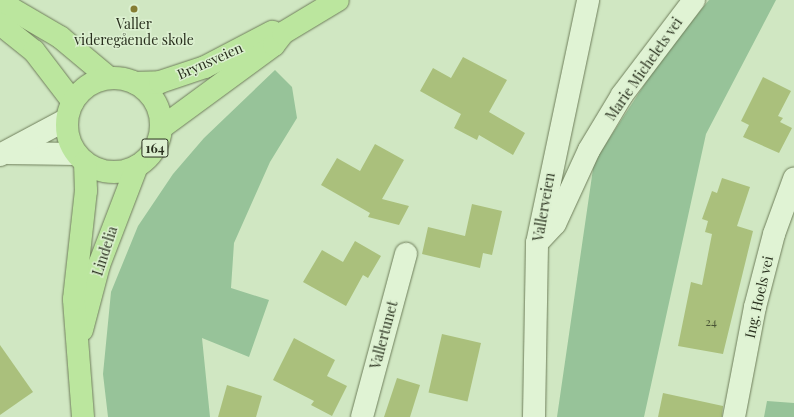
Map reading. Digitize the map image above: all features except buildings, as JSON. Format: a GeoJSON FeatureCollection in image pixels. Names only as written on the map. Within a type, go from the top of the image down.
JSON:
{"type":"FeatureCollection","features":[{"type":"Feature","properties":{"kind":"main road","name":"Brynsveien"},"geometry":{"type":"LineString","coordinates":[[161,128],[274,45],[283,33],[338,0]]}},
{"type":"Feature","properties":{"kind":"main road","name":"164"},"geometry":{"type":"LineString","coordinates":[[0,7],[12,9],[60,37],[109,78],[135,83],[154,102],[161,128],[157,143],[137,166],[110,172],[81,158]]}},
{"type":"Feature","properties":{"kind":"main road"},"geometry":{"type":"LineString","coordinates":[[0,24],[34,51],[70,111]]}},
{"type":"Feature","properties":{"kind":"main road","name":"Brynsveien"},"geometry":{"type":"LineString","coordinates":[[135,83],[179,76],[233,54],[271,32],[283,33]]}},
{"type":"Feature","properties":{"kind":"main road"},"geometry":{"type":"LineString","coordinates":[[81,158],[68,137],[70,111],[94,82],[109,78]]}},
{"type":"Feature","properties":{"kind":"main road","name":"Lindelia"},"geometry":{"type":"LineString","coordinates":[[81,158],[86,191],[74,299],[74,325],[79,338],[83,417]]}},
{"type":"Feature","properties":{"kind":"main road","name":"Lindelia"},"geometry":{"type":"LineString","coordinates":[[79,338],[99,265],[137,166]]}},
{"type":"Feature","properties":{"kind":"street","name":"Vallerveien"},"geometry":{"type":"LineString","coordinates":[[534,417],[537,243],[588,0]]}},
{"type":"Feature","properties":{"kind":"street","name":"Marie Michelets vei"},"geometry":{"type":"LineString","coordinates":[[537,243],[556,224],[589,150],[622,95],[694,0]]}},
{"type":"Feature","properties":{"kind":"street"},"geometry":{"type":"LineString","coordinates":[[4,154],[70,111]]}},
{"type":"Feature","properties":{"kind":"street"},"geometry":{"type":"LineString","coordinates":[[4,154],[81,158]]}},
{"type":"Feature","properties":{"kind":"street","name":"Ing. Hoels vei"},"geometry":{"type":"LineString","coordinates":[[734,417],[755,308],[774,234],[794,179]]}},
{"type":"Feature","properties":{"kind":"street","name":"Vallertunet"},"geometry":{"type":"LineString","coordinates":[[362,417],[406,254]]}},
{"type":"Feature","properties":{"kind":"green space"},"geometry":{"type":"Polygon","coordinates":[[[709,0],[776,0],[706,134],[644,417],[557,417],[594,162],[661,59],[709,0]]]}},
{"type":"Feature","properties":{"kind":"green space"},"geometry":{"type":"Polygon","coordinates":[[[275,70],[292,87],[297,118],[270,162],[234,243],[231,288],[269,300],[249,357],[202,338],[210,417],[108,417],[103,374],[111,292],[138,226],[173,174],[204,138],[275,70]]]}},
{"type":"Feature","properties":{"kind":"green space"},"geometry":{"type":"Polygon","coordinates":[[[767,401],[794,403],[794,417],[764,417],[767,401]]]}},
{"type":"Feature","properties":{"kind":"place","name":"Valler videregående skole"},"geometry":{"type":"Point","coordinates":[134,9]}}]}
